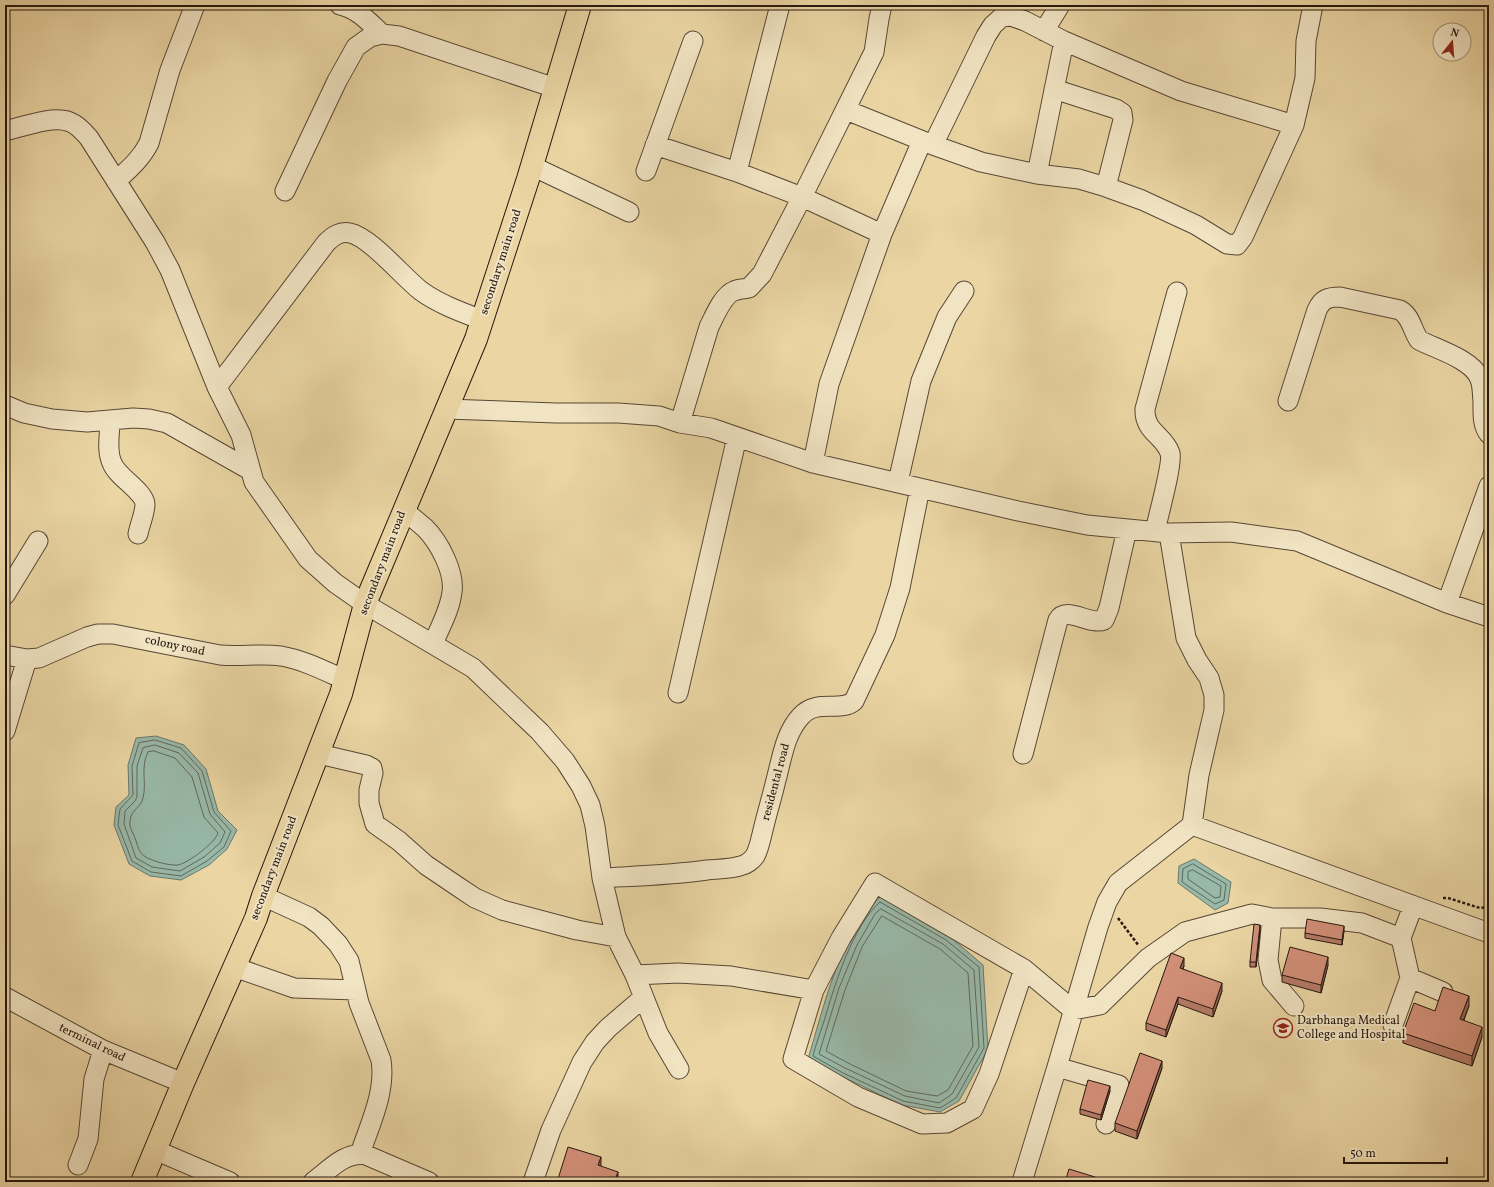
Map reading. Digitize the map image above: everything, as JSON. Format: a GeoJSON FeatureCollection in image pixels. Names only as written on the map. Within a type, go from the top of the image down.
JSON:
{"type":"FeatureCollection","features":[{"type":"Feature","properties":{"kind":"main road","name":"secondary main road"},"geometry":{"type":"LineString","coordinates":[[142,1182],[183,1084],[256,918],[263,896],[319,754],[345,680],[365,604],[476,339],[532,166],[580,5]]}},
{"type":"Feature","properties":{"kind":"street"},"geometry":{"type":"LineString","coordinates":[[116,181],[136,163],[144,154],[150,143],[170,70],[195,5]]}},
{"type":"Feature","properties":{"kind":"street"},"geometry":{"type":"LineString","coordinates":[[340,5],[361,14],[382,34]]}},
{"type":"Feature","properties":{"kind":"street"},"geometry":{"type":"LineString","coordinates":[[737,172],[780,5]]}},
{"type":"Feature","properties":{"kind":"street"},"geometry":{"type":"LineString","coordinates":[[680,423],[714,315],[731,292],[734,290],[749,288],[762,274],[874,52],[882,5]]}},
{"type":"Feature","properties":{"kind":"street"},"geometry":{"type":"LineString","coordinates":[[1044,31],[1060,5]]}},
{"type":"Feature","properties":{"kind":"street"},"geometry":{"type":"LineString","coordinates":[[846,110],[928,143],[981,162],[1037,174],[1079,179],[1106,187],[1142,200],[1196,225],[1227,244],[1237,245],[1243,237],[1294,125],[1304,78],[1306,41],[1313,5]]}},
{"type":"Feature","properties":{"kind":"street"},"geometry":{"type":"LineString","coordinates":[[813,463],[829,384],[882,234],[928,143],[980,47],[993,25],[1002,17],[1011,16],[1064,41],[1181,90],[1294,125]]}},
{"type":"Feature","properties":{"kind":"street"},"geometry":{"type":"LineString","coordinates":[[285,190],[337,80],[356,47],[370,37],[382,34],[399,36],[555,88]]}},
{"type":"Feature","properties":{"kind":"street"},"geometry":{"type":"LineString","coordinates":[[646,171],[693,41]]}},
{"type":"Feature","properties":{"kind":"street"},"geometry":{"type":"LineString","coordinates":[[1037,174],[1064,41]]}},
{"type":"Feature","properties":{"kind":"street"},"geometry":{"type":"LineString","coordinates":[[1054,89],[1116,109],[1122,113],[1123,120],[1106,187]]}},
{"type":"Feature","properties":{"kind":"street"},"geometry":{"type":"LineString","coordinates":[[5,131],[49,120],[61,120],[70,122],[79,128],[89,138],[155,242],[170,270],[217,388],[241,435],[254,482],[308,559],[335,583],[365,604],[473,668],[540,732],[565,761],[581,786],[590,805],[595,826],[602,878],[616,937],[635,975],[658,1033],[679,1069]]}},
{"type":"Feature","properties":{"kind":"street"},"geometry":{"type":"LineString","coordinates":[[655,145],[737,172],[802,197],[882,234]]}},
{"type":"Feature","properties":{"kind":"street"},"geometry":{"type":"LineString","coordinates":[[532,166],[629,212]]}},
{"type":"Feature","properties":{"kind":"street"},"geometry":{"type":"LineString","coordinates":[[217,388],[326,243],[342,232],[358,236],[370,243],[405,278],[422,292],[436,300],[482,320]]}},
{"type":"Feature","properties":{"kind":"street"},"geometry":{"type":"LineString","coordinates":[[898,482],[921,381],[947,317],[964,291]]}},
{"type":"Feature","properties":{"kind":"street"},"geometry":{"type":"LineString","coordinates":[[1022,1182],[1098,927],[1107,902],[1118,883],[1192,826],[1199,775],[1214,710],[1214,695],[1209,678],[1186,638],[1162,532],[1170,457],[1165,445],[1146,421],[1146,409],[1177,292]]}},
{"type":"Feature","properties":{"kind":"street"},"geometry":{"type":"LineString","coordinates":[[1288,401],[1320,303],[1330,297],[1340,297],[1400,310],[1408,317],[1419,340],[1464,362],[1474,369],[1479,376],[1482,386],[1484,425],[1489,434]]}},
{"type":"Feature","properties":{"kind":"street"},"geometry":{"type":"LineString","coordinates":[[5,405],[24,413],[52,419],[87,422],[133,418],[149,419],[167,423],[250,470]]}},
{"type":"Feature","properties":{"kind":"street"},"geometry":{"type":"LineString","coordinates":[[446,409],[556,413],[618,413],[660,416],[680,423],[711,428],[813,463],[1018,511],[1087,525],[1162,532],[1231,532],[1297,541],[1447,603],[1489,617]]}},
{"type":"Feature","properties":{"kind":"street"},"geometry":{"type":"LineString","coordinates":[[110,420],[109,451],[113,465],[119,474],[140,494],[144,500],[144,511],[138,534]]}},
{"type":"Feature","properties":{"kind":"street"},"geometry":{"type":"LineString","coordinates":[[678,693],[737,437]]}},
{"type":"Feature","properties":{"kind":"street"},"geometry":{"type":"LineString","coordinates":[[1447,603],[1489,486]]}},
{"type":"Feature","properties":{"kind":"street","name":"residental road"},"geometry":{"type":"LineString","coordinates":[[602,878],[694,872],[742,866],[749,862],[755,855],[783,752],[794,727],[801,716],[812,708],[845,706],[854,701],[885,635],[900,588],[920,488]]}},
{"type":"Feature","properties":{"kind":"street"},"geometry":{"type":"LineString","coordinates":[[404,511],[426,529],[449,566],[452,580],[450,603],[433,644]]}},
{"type":"Feature","properties":{"kind":"street"},"geometry":{"type":"LineString","coordinates":[[1023,754],[1058,620],[1060,616],[1065,614],[1096,621],[1104,620],[1109,608],[1126,529]]}},
{"type":"Feature","properties":{"kind":"street"},"geometry":{"type":"LineString","coordinates":[[5,595],[38,541]]}},
{"type":"Feature","properties":{"kind":"street","name":"colony road"},"geometry":{"type":"LineString","coordinates":[[5,655],[27,659],[39,658],[86,637],[98,634],[113,634],[220,655],[237,656],[256,654],[281,656],[299,661],[345,680]]}},
{"type":"Feature","properties":{"kind":"street"},"geometry":{"type":"LineString","coordinates":[[5,731],[27,659]]}},
{"type":"Feature","properties":{"kind":"street"},"geometry":{"type":"LineString","coordinates":[[319,754],[366,765],[372,768],[373,773],[369,790],[369,803],[375,824],[399,841],[426,865],[475,898],[502,910],[577,930],[616,937]]}},
{"type":"Feature","properties":{"kind":"street"},"geometry":{"type":"LineString","coordinates":[[1192,826],[1489,933]]}},
{"type":"Feature","properties":{"kind":"street"},"geometry":{"type":"LineString","coordinates":[[1024,968],[990,1074],[973,1108],[947,1123],[922,1124],[858,1098],[793,1059],[814,990],[841,938],[874,883],[1024,968],[1073,1010],[1100,1006],[1148,958],[1185,932],[1252,914],[1272,918],[1320,918],[1362,923],[1401,938]]}},
{"type":"Feature","properties":{"kind":"street"},"geometry":{"type":"LineString","coordinates":[[263,896],[299,912],[321,926],[338,944],[349,961],[359,1003],[381,1060],[383,1079],[381,1091],[360,1154]]}},
{"type":"Feature","properties":{"kind":"street"},"geometry":{"type":"LineString","coordinates":[[1393,1025],[1410,978],[1401,938],[1413,906]]}},
{"type":"Feature","properties":{"kind":"street"},"geometry":{"type":"LineString","coordinates":[[1272,918],[1268,960],[1272,980],[1294,1006]]}},
{"type":"Feature","properties":{"kind":"street"},"geometry":{"type":"LineString","coordinates":[[234,967],[294,988],[356,990]]}},
{"type":"Feature","properties":{"kind":"street"},"geometry":{"type":"LineString","coordinates":[[635,975],[678,973],[731,976],[814,990]]}},
{"type":"Feature","properties":{"kind":"street"},"geometry":{"type":"LineString","coordinates":[[1410,978],[1444,992]]}},
{"type":"Feature","properties":{"kind":"street","name":"terminal road"},"geometry":{"type":"LineString","coordinates":[[5,997],[103,1050],[183,1084]]}},
{"type":"Feature","properties":{"kind":"street"},"geometry":{"type":"LineString","coordinates":[[533,1182],[551,1130],[582,1062],[595,1042],[608,1028],[643,998]]}},
{"type":"Feature","properties":{"kind":"street"},"geometry":{"type":"LineString","coordinates":[[78,1165],[88,1139],[94,1079],[103,1050]]}},
{"type":"Feature","properties":{"kind":"street"},"geometry":{"type":"LineString","coordinates":[[1057,1067],[1119,1084],[1106,1124]]}},
{"type":"Feature","properties":{"kind":"street"},"geometry":{"type":"LineString","coordinates":[[155,1150],[230,1182]]}},
{"type":"Feature","properties":{"kind":"street"},"geometry":{"type":"LineString","coordinates":[[313,1182],[345,1158],[360,1154],[366,1155],[429,1182]]}},
{"type":"Feature","properties":{"kind":"path"},"geometry":{"type":"LineString","coordinates":[[1107,902],[1148,958]]}},
{"type":"Feature","properties":{"kind":"water"},"geometry":{"type":"Polygon","coordinates":[[[156,736],[184,745],[206,769],[218,811],[237,830],[227,849],[209,865],[181,880],[150,876],[129,864],[114,825],[116,807],[129,795],[128,765],[136,738],[156,736]]]}},
{"type":"Feature","properties":{"kind":"water"},"geometry":{"type":"Polygon","coordinates":[[[1194,859],[1231,882],[1228,903],[1215,910],[1178,883],[1179,866],[1194,859]]]}},
{"type":"Feature","properties":{"kind":"water"},"geometry":{"type":"Polygon","coordinates":[[[880,897],[949,936],[983,965],[988,1049],[959,1101],[940,1112],[902,1105],[808,1059],[827,994],[843,952],[853,933],[880,897]]]}},
{"type":"Feature","properties":{"kind":"building"},"geometry":{"type":"Polygon","coordinates":[[[1307,919],[1344,926],[1342,940],[1305,933],[1307,919]]]}},
{"type":"Feature","properties":{"kind":"building"},"geometry":{"type":"Polygon","coordinates":[[[1254,924],[1260,925],[1256,962],[1250,962],[1254,924]]]}},
{"type":"Feature","properties":{"kind":"building"},"geometry":{"type":"Polygon","coordinates":[[[1290,947],[1328,957],[1321,985],[1282,975],[1290,947]]]}},
{"type":"Feature","properties":{"kind":"building"},"geometry":{"type":"Polygon","coordinates":[[[1171,953],[1184,958],[1180,968],[1222,983],[1213,1009],[1178,997],[1166,1030],[1146,1023],[1171,953]]]}},
{"type":"Feature","properties":{"kind":"building"},"geometry":{"type":"Polygon","coordinates":[[[1443,987],[1469,996],[1460,1019],[1482,1027],[1472,1056],[1403,1033],[1414,1003],[1435,1011],[1443,987]]]}},
{"type":"Feature","properties":{"kind":"building"},"geometry":{"type":"Polygon","coordinates":[[[1140,1053],[1162,1061],[1137,1131],[1115,1123],[1140,1053]]]}},
{"type":"Feature","properties":{"kind":"building"},"geometry":{"type":"Polygon","coordinates":[[[1088,1080],[1110,1086],[1101,1115],[1080,1109],[1088,1080]]]}},
{"type":"Feature","properties":{"kind":"building"},"geometry":{"type":"Polygon","coordinates":[[[568,1147],[601,1157],[598,1165],[618,1172],[614,1182],[557,1182],[568,1147]]]}},
{"type":"Feature","properties":{"kind":"building"},"geometry":{"type":"Polygon","coordinates":[[[1069,1169],[1095,1177],[1093,1182],[1065,1182],[1069,1169]]]}},
{"type":"Feature","properties":{"kind":"building"},"geometry":{"type":"Polygon","coordinates":[[[619,1178],[631,1182],[618,1182],[619,1178]]]}},
{"type":"Feature","properties":{"kind":"place","name":"Darbhanga Medical College and Hospital"},"geometry":{"type":"Point","coordinates":[1283,1028]}}]}
